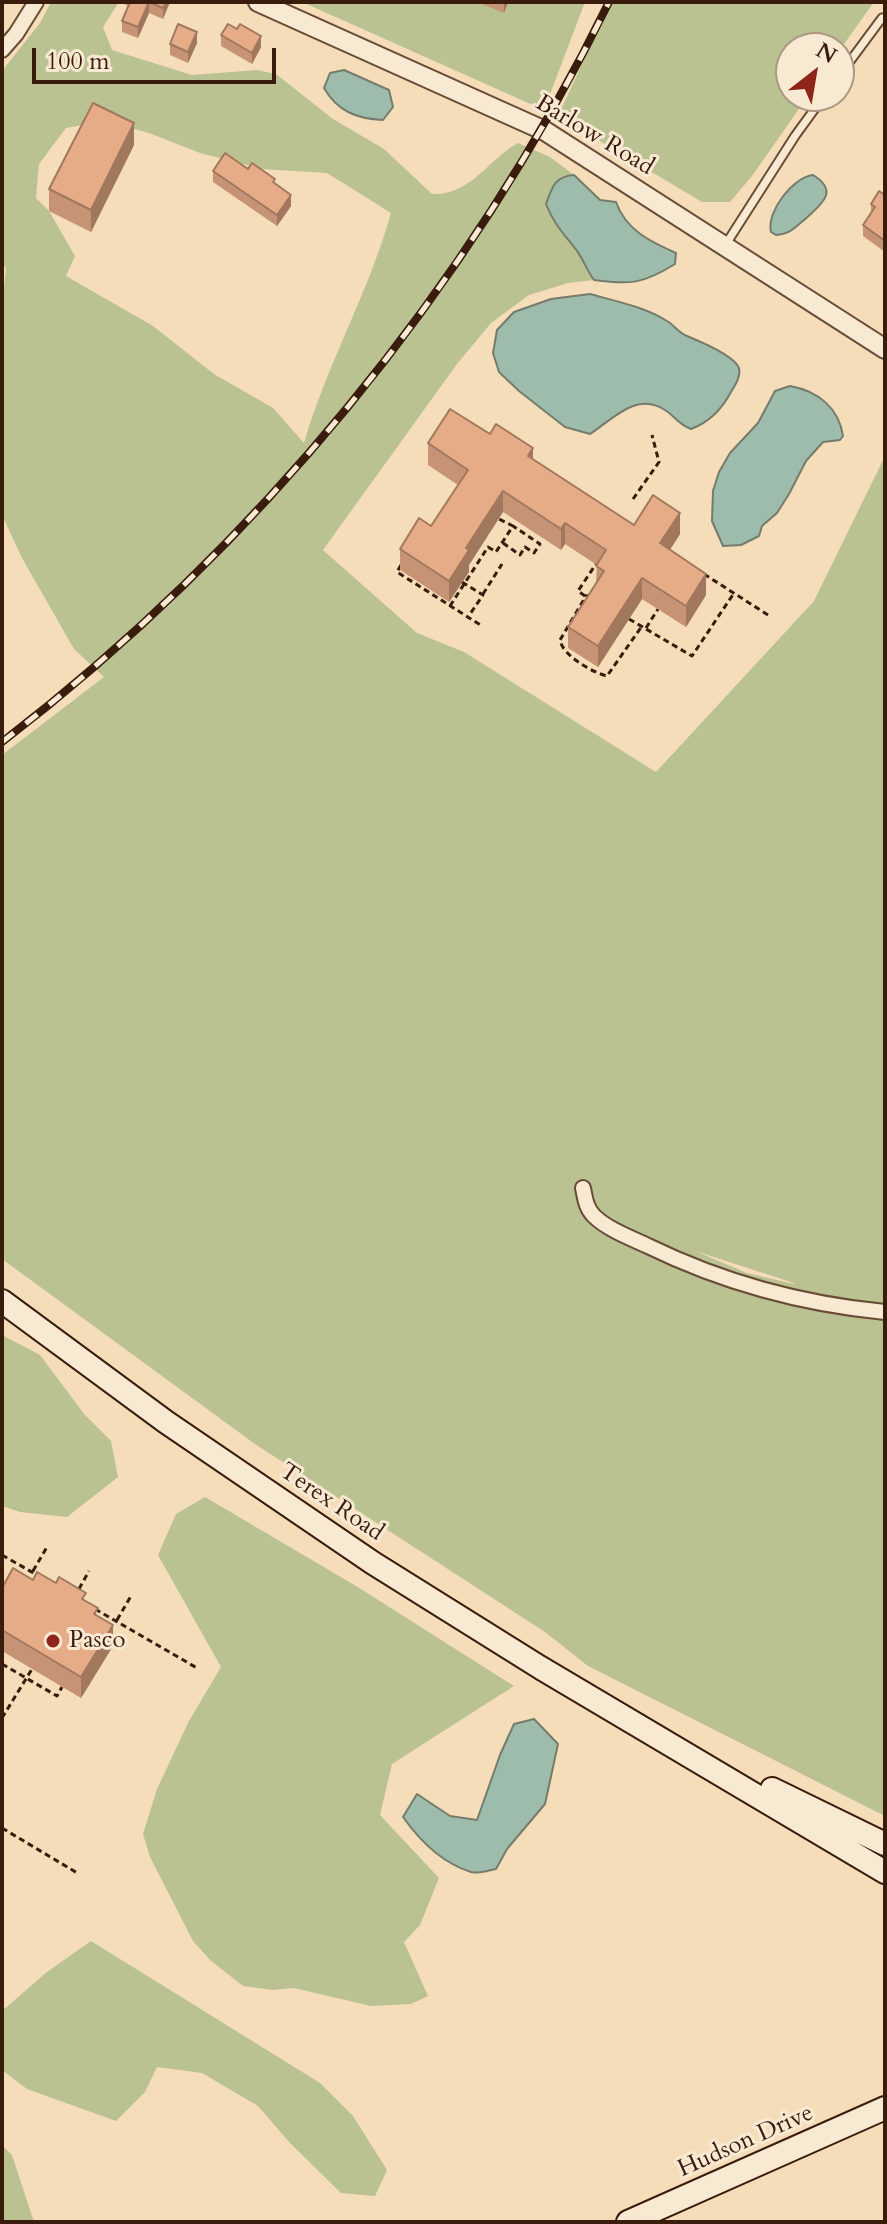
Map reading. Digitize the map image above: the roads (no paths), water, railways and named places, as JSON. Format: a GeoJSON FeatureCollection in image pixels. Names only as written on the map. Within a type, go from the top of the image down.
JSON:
{"type":"FeatureCollection","features":[{"type":"Feature","properties":{"kind":"main road","name":"Terex Road"},"geometry":{"type":"LineString","coordinates":[[2,1301],[166,1422],[360,1555],[541,1668],[885,1872]]}},
{"type":"Feature","properties":{"kind":"main road","name":"Terex Road"},"geometry":{"type":"LineString","coordinates":[[645,1727],[885,1844]]}},
{"type":"Feature","properties":{"kind":"main road","name":"Hudson Drive"},"geometry":{"type":"LineString","coordinates":[[628,2222],[885,2108]]}},
{"type":"Feature","properties":{"kind":"street"},"geometry":{"type":"LineString","coordinates":[[2,50],[36,2]]}},
{"type":"Feature","properties":{"kind":"street","name":"Barlow Road"},"geometry":{"type":"LineString","coordinates":[[258,2],[545,131],[885,349]]}},
{"type":"Feature","properties":{"kind":"street"},"geometry":{"type":"LineString","coordinates":[[583,1188],[586,1205],[594,1217],[693,1268],[755,1290],[834,1307],[885,1312]]}},
{"type":"Feature","properties":{"kind":"lane"},"geometry":{"type":"LineString","coordinates":[[855,55],[884,17]]}},
{"type":"Feature","properties":{"kind":"lane"},"geometry":{"type":"LineString","coordinates":[[725,246],[812,112]]}},
{"type":"Feature","properties":{"kind":"railway"},"geometry":{"type":"LineString","coordinates":[[2,742],[95,666],[184,585],[269,498],[348,407],[422,311],[490,212],[553,108],[609,2]]}},
{"type":"Feature","properties":{"kind":"place","name":"Pasco"},"geometry":{"type":"Point","coordinates":[53,1641]}}]}
